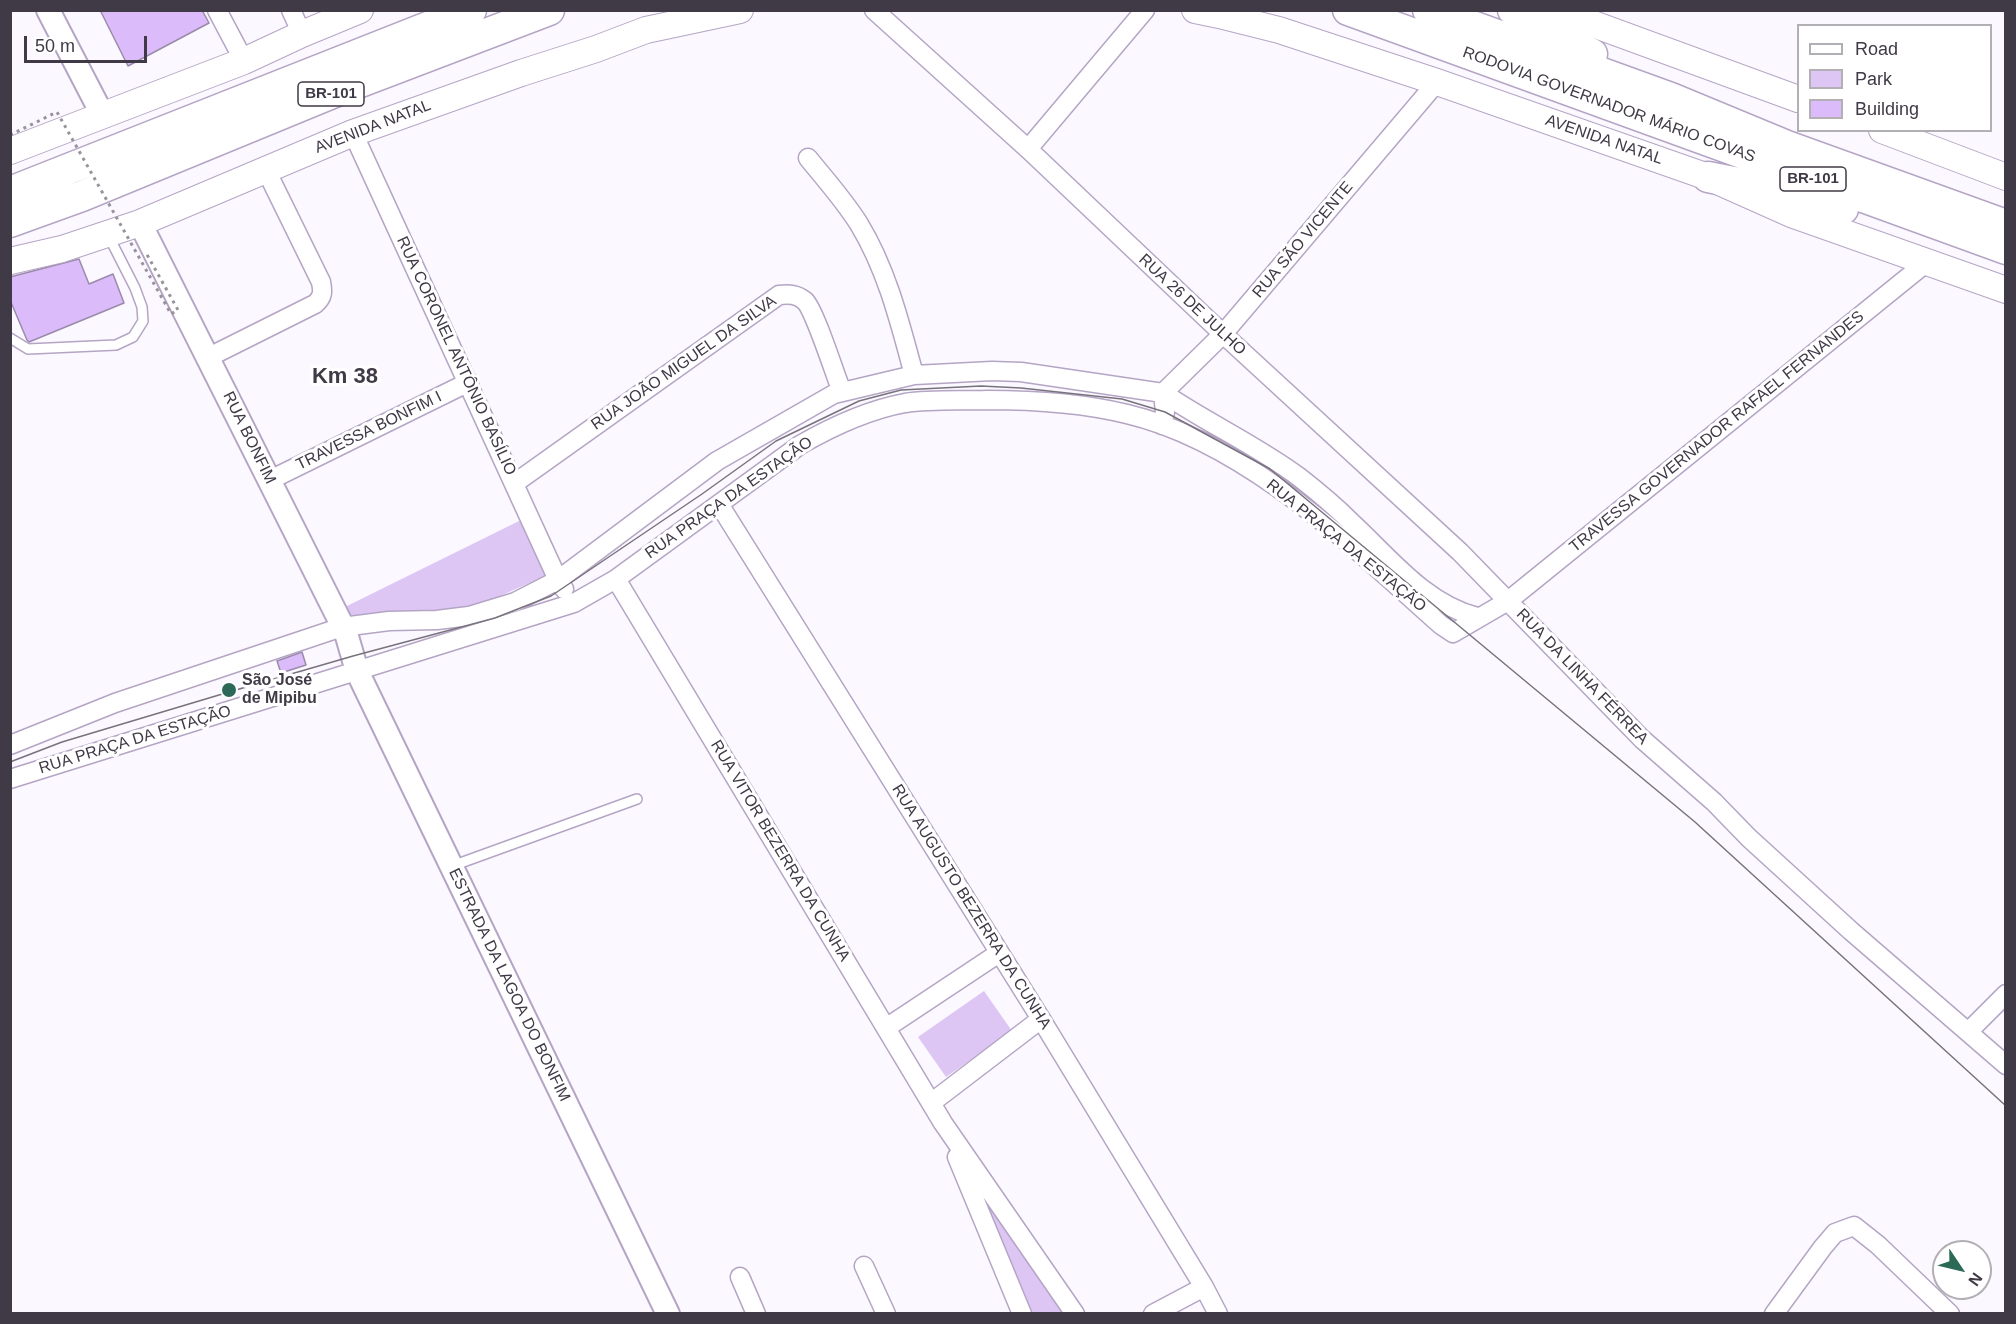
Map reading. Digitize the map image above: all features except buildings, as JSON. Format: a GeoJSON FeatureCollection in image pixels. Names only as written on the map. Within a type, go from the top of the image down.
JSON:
{"type":"FeatureCollection","features":[{"type":"Feature","properties":{"kind":"highway","name":"BR-101"},"geometry":{"type":"LineString","coordinates":[[10,192],[170,131],[471,10]]}},
{"type":"Feature","properties":{"kind":"highway","name":"BR-101"},"geometry":{"type":"LineString","coordinates":[[10,222],[82,196],[348,87],[549,10]]}},
{"type":"Feature","properties":{"kind":"highway","name":"RODOVIA GOVERNADOR MÁRIO COVAS"},"geometry":{"type":"LineString","coordinates":[[1348,10],[2006,249]]}},
{"type":"Feature","properties":{"kind":"highway","name":"RODOVIA GOVERNADOR MÁRIO COVAS"},"geometry":{"type":"LineString","coordinates":[[1428,10],[1671,98],[1787,146],[2006,225]]}},
{"type":"Feature","properties":{"kind":"highway"},"geometry":{"type":"LineString","coordinates":[[1513,10],[1671,98]]}},
{"type":"Feature","properties":{"kind":"highway"},"geometry":{"type":"LineString","coordinates":[[1708,177],[1764,188],[1902,224],[1965,235]]}},
{"type":"Feature","properties":{"kind":"main road"},"geometry":{"type":"LineString","coordinates":[[10,151],[244,61],[360,10]]}},
{"type":"Feature","properties":{"kind":"main road","name":"AVENIDA NATAL"},"geometry":{"type":"LineString","coordinates":[[10,261],[62,249],[140,223],[353,133],[646,30],[741,10]]}},
{"type":"Feature","properties":{"kind":"main road","name":"AVENIDA NATAL"},"geometry":{"type":"LineString","coordinates":[[1195,10],[1279,30],[1437,82],[1708,177],[1791,214],[2006,290]]}},
{"type":"Feature","properties":{"kind":"main road"},"geometry":{"type":"LineString","coordinates":[[1555,10],[1797,99]]}},
{"type":"Feature","properties":{"kind":"main road"},"geometry":{"type":"LineString","coordinates":[[1887,132],[2006,177]]}},
{"type":"Feature","properties":{"kind":"street"},"geometry":{"type":"LineString","coordinates":[[48,10],[103,116]]}},
{"type":"Feature","properties":{"kind":"street"},"geometry":{"type":"LineString","coordinates":[[217,10],[244,61]]}},
{"type":"Feature","properties":{"kind":"street"},"geometry":{"type":"LineString","coordinates":[[291,10],[302,34]]}},
{"type":"Feature","properties":{"kind":"street","name":"RUA 26 DE JULHO"},"geometry":{"type":"LineString","coordinates":[[874,10],[1028,149],[1223,334],[1460,552],[1508,601]]}},
{"type":"Feature","properties":{"kind":"street"},"geometry":{"type":"LineString","coordinates":[[1028,149],[1145,10]]}},
{"type":"Feature","properties":{"kind":"street","name":"RUA SÃO VICENTE"},"geometry":{"type":"LineString","coordinates":[[1163,393],[1223,334],[1437,82]]}},
{"type":"Feature","properties":{"kind":"street","name":"RUA CORONEL ANTÔNIO BASÍLIO"},"geometry":{"type":"LineString","coordinates":[[353,133],[558,580],[574,603]]}},
{"type":"Feature","properties":{"kind":"street"},"geometry":{"type":"LineString","coordinates":[[808,158],[858,223],[873,251],[894,301],[914,375]]}},
{"type":"Feature","properties":{"kind":"street"},"geometry":{"type":"LineString","coordinates":[[209,357],[315,304],[320,300],[323,291],[321,282],[266,170]]}},
{"type":"Feature","properties":{"kind":"street","name":"RUA BONFIM"},"geometry":{"type":"LineString","coordinates":[[140,223],[342,627],[355,664]]}},
{"type":"Feature","properties":{"kind":"street","name":"TRAVESSA GOVERNADOR RAFAEL FERNANDES"},"geometry":{"type":"LineString","coordinates":[[1508,601],[1927,262]]}},
{"type":"Feature","properties":{"kind":"street","name":"RUA JOÃO MIGUEL DA SILVA"},"geometry":{"type":"LineString","coordinates":[[515,483],[779,295],[798,296],[809,307],[838,393]]}},
{"type":"Feature","properties":{"kind":"street"},"geometry":{"type":"LineString","coordinates":[[838,393],[914,375],[992,371],[1021,372],[1163,393],[1261,451],[1300,478],[1350,521],[1411,581],[1439,602],[1459,612],[1477,617]]}},
{"type":"Feature","properties":{"kind":"street","name":"TRAVESSA BONFIM I"},"geometry":{"type":"LineString","coordinates":[[270,480],[468,382]]}},
{"type":"Feature","properties":{"kind":"street","name":"RUA PRAÇA DA ESTAÇÃO"},"geometry":{"type":"LineString","coordinates":[[10,745],[115,704],[342,627],[389,621],[437,620],[468,616],[514,602],[558,580],[717,461],[838,393]]}},
{"type":"Feature","properties":{"kind":"street"},"geometry":{"type":"LineString","coordinates":[[1162,425],[1165,412],[1163,393]]}},
{"type":"Feature","properties":{"kind":"street","name":"RUA PRAÇA DA ESTAÇÃO"},"geometry":{"type":"LineString","coordinates":[[10,779],[355,664],[574,603],[616,579],[800,445],[833,426],[906,403],[1011,400],[1128,414],[1162,425],[1219,450],[1293,499],[1453,633],[1477,617]]}},
{"type":"Feature","properties":{"kind":"street","name":"RUA AUGUSTO BEZERRA DA CUNHA"},"geometry":{"type":"LineString","coordinates":[[719,504],[1041,1019],[1204,1287],[1214,1312]]}},
{"type":"Feature","properties":{"kind":"street","name":"RUA VITOR BEZERRA DA CUNHA"},"geometry":{"type":"LineString","coordinates":[[616,579],[932,1103],[943,1124],[1022,1314]]}},
{"type":"Feature","properties":{"kind":"street","name":"RUA DA LINHA FÉRREA"},"geometry":{"type":"LineString","coordinates":[[1477,617],[1508,601],[1642,739],[1714,802],[1749,838],[1851,931],[2006,1065]]}},
{"type":"Feature","properties":{"kind":"street","name":"ESTRADA DA LAGOA DO BONFIM"},"geometry":{"type":"LineString","coordinates":[[355,664],[662,1311]]}},
{"type":"Feature","properties":{"kind":"street"},"geometry":{"type":"LineString","coordinates":[[886,1028],[999,953]]}},
{"type":"Feature","properties":{"kind":"street"},"geometry":{"type":"LineString","coordinates":[[1968,1032],[2006,994]]}},
{"type":"Feature","properties":{"kind":"street"},"geometry":{"type":"LineString","coordinates":[[932,1103],[1041,1019]]}},
{"type":"Feature","properties":{"kind":"street","name":"RUA VITOR BEZERRA DA CUNHA"},"geometry":{"type":"LineString","coordinates":[[943,1124],[1075,1314]]}},
{"type":"Feature","properties":{"kind":"street"},"geometry":{"type":"LineString","coordinates":[[1774,1314],[1835,1233],[1854,1226],[1878,1245],[1938,1309]]}},
{"type":"Feature","properties":{"kind":"street"},"geometry":{"type":"LineString","coordinates":[[864,1266],[886,1314]]}},
{"type":"Feature","properties":{"kind":"street"},"geometry":{"type":"LineString","coordinates":[[740,1277],[756,1314]]}},
{"type":"Feature","properties":{"kind":"street"},"geometry":{"type":"LineString","coordinates":[[1153,1314],[1204,1287]]}},
{"type":"Feature","properties":{"kind":"lane"},"geometry":{"type":"LineString","coordinates":[[10,338],[28,349],[116,345],[133,337],[143,321],[142,307],[135,288],[107,234]]}},
{"type":"Feature","properties":{"kind":"lane"},"geometry":{"type":"LineString","coordinates":[[452,866],[637,799]]}},
{"type":"Feature","properties":{"kind":"path"},"geometry":{"type":"LineString","coordinates":[[10,135],[57,112],[171,314],[178,310],[145,250]]}},
{"type":"Feature","properties":{"kind":"green space"},"geometry":{"type":"Polygon","coordinates":[[[521,520],[547,575],[491,600],[457,612],[358,618],[350,615],[343,608],[521,520]]]}},
{"type":"Feature","properties":{"kind":"green space"},"geometry":{"type":"Polygon","coordinates":[[[984,991],[1012,1031],[946,1077],[918,1037],[984,991]]]}},
{"type":"Feature","properties":{"kind":"green space"},"geometry":{"type":"Polygon","coordinates":[[[966,1167],[1064,1313],[1029,1313],[966,1167]]]}},
{"type":"Feature","properties":{"kind":"tram line"},"geometry":{"type":"LineString","coordinates":[[10,762],[62,742],[229,692],[495,618],[551,596],[776,441],[859,401],[901,390],[981,386],[1122,399],[1165,412],[1270,469],[1695,822],[2006,1106]]}},
{"type":"Feature","properties":{"kind":"place","name":"São José de Mipibu"},"geometry":{"type":"Point","coordinates":[229,690]}},
{"type":"Feature","properties":{"kind":"district","name":"Km 38"},"geometry":{"type":"Point","coordinates":[345,377]}}]}
